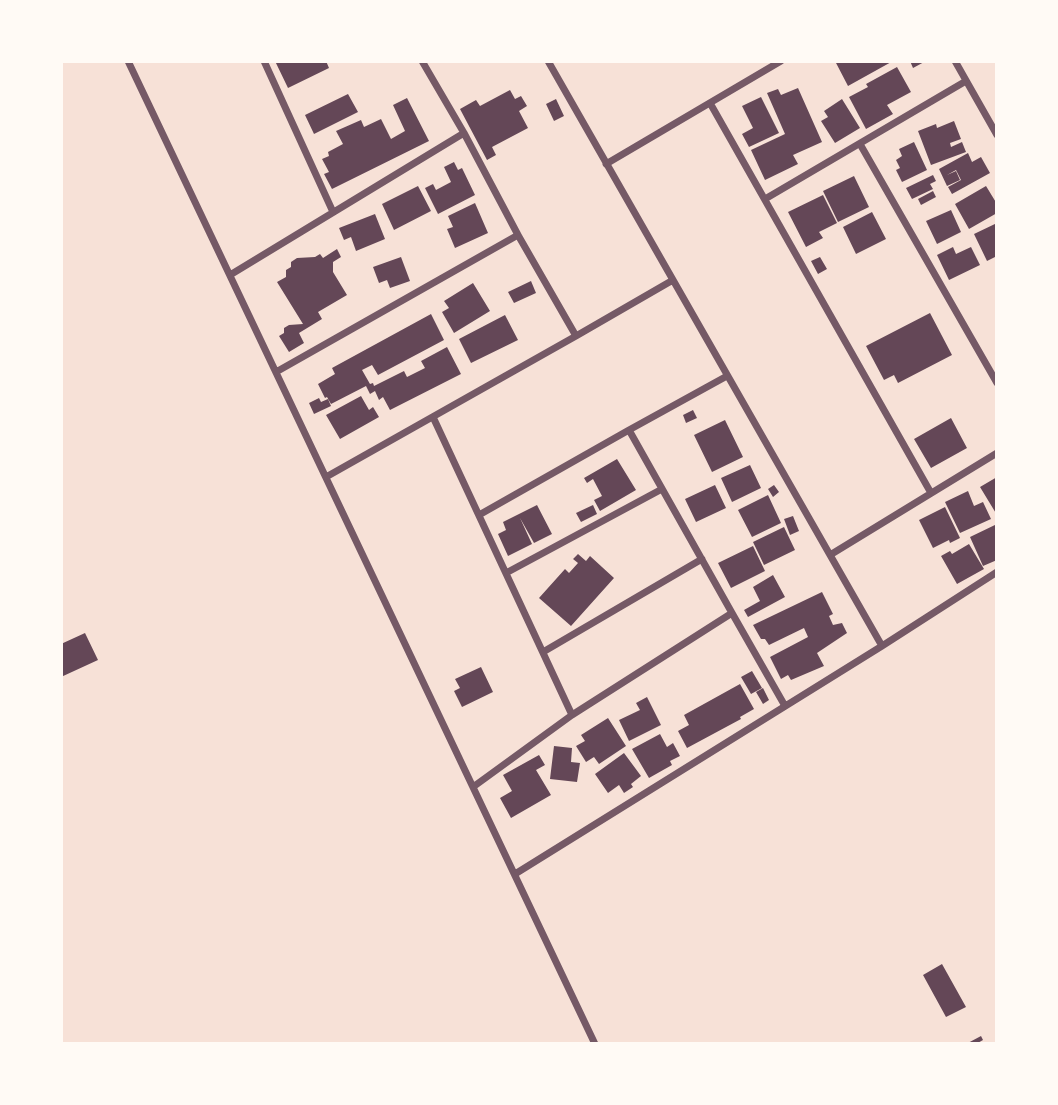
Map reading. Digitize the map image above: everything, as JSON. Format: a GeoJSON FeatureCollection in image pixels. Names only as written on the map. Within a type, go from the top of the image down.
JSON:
{"type":"FeatureCollection","features":[{"type":"Feature","properties":{"kind":"street"},"geometry":{"type":"LineString","coordinates":[[128,61],[595,1044]]}},
{"type":"Feature","properties":{"kind":"street"},"geometry":{"type":"LineString","coordinates":[[264,61],[333,212]]}},
{"type":"Feature","properties":{"kind":"street"},"geometry":{"type":"LineString","coordinates":[[422,61],[576,336]]}},
{"type":"Feature","properties":{"kind":"street"},"geometry":{"type":"LineString","coordinates":[[548,61],[882,646]]}},
{"type":"Feature","properties":{"kind":"street"},"geometry":{"type":"LineString","coordinates":[[606,164],[781,61]]}},
{"type":"Feature","properties":{"kind":"street"},"geometry":{"type":"LineString","coordinates":[[955,61],[997,135]]}},
{"type":"Feature","properties":{"kind":"street"},"geometry":{"type":"LineString","coordinates":[[765,199],[966,81]]}},
{"type":"Feature","properties":{"kind":"street"},"geometry":{"type":"LineString","coordinates":[[710,103],[931,493]]}},
{"type":"Feature","properties":{"kind":"street"},"geometry":{"type":"LineString","coordinates":[[230,275],[464,133]]}},
{"type":"Feature","properties":{"kind":"street"},"geometry":{"type":"LineString","coordinates":[[860,144],[997,383]]}},
{"type":"Feature","properties":{"kind":"street"},"geometry":{"type":"LineString","coordinates":[[276,372],[518,235]]}},
{"type":"Feature","properties":{"kind":"street"},"geometry":{"type":"LineString","coordinates":[[326,477],[673,280]]}},
{"type":"Feature","properties":{"kind":"street"},"geometry":{"type":"LineString","coordinates":[[479,515],[727,376]]}},
{"type":"Feature","properties":{"kind":"street"},"geometry":{"type":"LineString","coordinates":[[433,417],[572,715]]}},
{"type":"Feature","properties":{"kind":"street"},"geometry":{"type":"LineString","coordinates":[[629,430],[785,706]]}},
{"type":"Feature","properties":{"kind":"street"},"geometry":{"type":"LineString","coordinates":[[830,555],[997,453]]}},
{"type":"Feature","properties":{"kind":"street"},"geometry":{"type":"LineString","coordinates":[[506,573],[662,489]]}},
{"type":"Feature","properties":{"kind":"street"},"geometry":{"type":"LineString","coordinates":[[543,652],[702,559]]}},
{"type":"Feature","properties":{"kind":"street"},"geometry":{"type":"LineString","coordinates":[[515,874],[997,572]]}},
{"type":"Feature","properties":{"kind":"street"},"geometry":{"type":"LineString","coordinates":[[473,787],[572,715],[732,612]]}},
{"type":"Feature","properties":{"kind":"building"},"geometry":{"type":"Polygon","coordinates":[[[275,61],[326,61],[329,68],[288,88],[275,61]]]}},
{"type":"Feature","properties":{"kind":"building"},"geometry":{"type":"Polygon","coordinates":[[[835,61],[893,61],[848,86],[835,61]]]}},
{"type":"Feature","properties":{"kind":"building"},"geometry":{"type":"Polygon","coordinates":[[[910,61],[926,61],[913,68],[910,61]]]}},
{"type":"Feature","properties":{"kind":"building"},"geometry":{"type":"Polygon","coordinates":[[[897,67],[911,92],[887,105],[893,114],[866,129],[849,97],[897,67]]]}},
{"type":"Feature","properties":{"kind":"building"},"geometry":{"type":"Polygon","coordinates":[[[798,88],[822,142],[793,155],[798,164],[765,180],[751,150],[785,134],[767,93],[778,89],[781,95],[798,88]]]}},
{"type":"Feature","properties":{"kind":"building"},"geometry":{"type":"Polygon","coordinates":[[[510,90],[515,99],[521,96],[527,106],[519,111],[528,128],[492,147],[496,155],[487,160],[460,109],[476,100],[480,106],[510,90]]]}},
{"type":"Feature","properties":{"kind":"building"},"geometry":{"type":"Polygon","coordinates":[[[348,94],[358,112],[314,134],[305,115],[348,94]]]}},
{"type":"Feature","properties":{"kind":"building"},"geometry":{"type":"Polygon","coordinates":[[[761,97],[779,133],[749,147],[742,134],[753,128],[742,106],[761,97]]]}},
{"type":"Feature","properties":{"kind":"building"},"geometry":{"type":"Polygon","coordinates":[[[407,98],[429,141],[332,189],[324,174],[329,172],[322,159],[329,156],[328,152],[343,144],[336,131],[361,120],[364,127],[381,119],[391,139],[405,131],[393,105],[407,98]]]}},
{"type":"Feature","properties":{"kind":"building"},"geometry":{"type":"Polygon","coordinates":[[[556,99],[564,116],[554,121],[546,104],[556,99]]]}},
{"type":"Feature","properties":{"kind":"building"},"geometry":{"type":"Polygon","coordinates":[[[842,99],[860,128],[835,143],[821,121],[828,117],[824,111],[842,99]]]}},
{"type":"Feature","properties":{"kind":"building"},"geometry":{"type":"Polygon","coordinates":[[[954,121],[961,139],[950,143],[951,147],[962,142],[966,152],[931,165],[918,131],[936,124],[937,128],[954,121]]]}},
{"type":"Feature","properties":{"kind":"building"},"geometry":{"type":"Polygon","coordinates":[[[914,142],[927,170],[902,182],[896,170],[900,168],[896,160],[902,156],[899,149],[914,142]]]}},
{"type":"Feature","properties":{"kind":"building"},"geometry":{"type":"Polygon","coordinates":[[[968,153],[972,162],[981,157],[990,173],[952,194],[948,187],[961,180],[956,170],[947,175],[956,171],[960,180],[947,186],[939,169],[968,153]]]}},
{"type":"Feature","properties":{"kind":"building"},"geometry":{"type":"Polygon","coordinates":[[[454,162],[458,170],[462,168],[475,195],[438,214],[425,188],[433,184],[436,190],[451,182],[444,167],[454,162]]]}},
{"type":"Feature","properties":{"kind":"building"},"geometry":{"type":"Polygon","coordinates":[[[933,175],[936,181],[930,184],[933,189],[912,199],[906,188],[933,175]]]}},
{"type":"Feature","properties":{"kind":"building"},"geometry":{"type":"Polygon","coordinates":[[[854,176],[869,207],[838,222],[823,191],[854,176]]]}},
{"type":"Feature","properties":{"kind":"building"},"geometry":{"type":"Polygon","coordinates":[[[418,186],[431,211],[394,230],[382,204],[418,186]]]}},
{"type":"Feature","properties":{"kind":"building"},"geometry":{"type":"Polygon","coordinates":[[[986,186],[997,204],[997,213],[969,229],[955,204],[986,186]]]}},
{"type":"Feature","properties":{"kind":"building"},"geometry":{"type":"Polygon","coordinates":[[[933,191],[936,197],[921,205],[918,199],[933,191]]]}},
{"type":"Feature","properties":{"kind":"building"},"geometry":{"type":"Polygon","coordinates":[[[823,195],[837,223],[819,232],[823,238],[806,247],[788,212],[823,195]]]}},
{"type":"Feature","properties":{"kind":"building"},"geometry":{"type":"Polygon","coordinates":[[[475,203],[488,233],[455,248],[447,229],[453,227],[448,216],[475,203]]]}},
{"type":"Feature","properties":{"kind":"building"},"geometry":{"type":"Polygon","coordinates":[[[951,210],[961,232],[937,244],[926,221],[951,210]]]}},
{"type":"Feature","properties":{"kind":"building"},"geometry":{"type":"Polygon","coordinates":[[[872,212],[886,239],[856,254],[843,227],[872,212]]]}},
{"type":"Feature","properties":{"kind":"building"},"geometry":{"type":"Polygon","coordinates":[[[375,214],[385,239],[356,251],[351,237],[344,240],[339,228],[375,214]]]}},
{"type":"Feature","properties":{"kind":"building"},"geometry":{"type":"Polygon","coordinates":[[[997,223],[997,256],[987,261],[974,234],[997,223]]]}},
{"type":"Feature","properties":{"kind":"building"},"geometry":{"type":"Polygon","coordinates":[[[953,247],[956,254],[971,247],[980,265],[949,280],[937,255],[953,247]]]}},
{"type":"Feature","properties":{"kind":"building"},"geometry":{"type":"Polygon","coordinates":[[[337,249],[341,257],[333,262],[333,272],[347,295],[318,312],[322,319],[299,333],[304,343],[289,352],[279,336],[289,325],[303,324],[277,282],[286,277],[286,270],[297,258],[320,254],[323,258],[337,249]]]}},
{"type":"Feature","properties":{"kind":"building"},"geometry":{"type":"Polygon","coordinates":[[[401,257],[410,281],[390,288],[387,280],[379,283],[373,267],[401,257]]]}},
{"type":"Feature","properties":{"kind":"building"},"geometry":{"type":"Polygon","coordinates":[[[820,257],[827,269],[818,274],[811,261],[820,257]]]}},
{"type":"Feature","properties":{"kind":"building"},"geometry":{"type":"Polygon","coordinates":[[[531,281],[536,293],[514,303],[508,292],[531,281]]]}},
{"type":"Feature","properties":{"kind":"building"},"geometry":{"type":"Polygon","coordinates":[[[473,283],[490,311],[454,333],[442,312],[449,308],[444,301],[473,283]]]}},
{"type":"Feature","properties":{"kind":"building"},"geometry":{"type":"Polygon","coordinates":[[[930,313],[952,355],[898,383],[894,375],[884,380],[866,346],[930,313]]]}},
{"type":"Feature","properties":{"kind":"building"},"geometry":{"type":"Polygon","coordinates":[[[431,314],[444,340],[378,375],[372,365],[362,370],[374,386],[404,371],[407,377],[425,368],[421,361],[447,347],[461,374],[390,410],[383,397],[379,400],[375,391],[370,394],[366,386],[331,404],[327,397],[325,398],[318,384],[335,374],[332,368],[431,314]]]}},
{"type":"Feature","properties":{"kind":"building"},"geometry":{"type":"Polygon","coordinates":[[[505,315],[518,340],[471,363],[459,339],[505,315]]]}},
{"type":"Feature","properties":{"kind":"building"},"geometry":{"type":"Polygon","coordinates":[[[361,396],[369,410],[373,407],[379,417],[340,439],[326,415],[361,396]]]}},
{"type":"Feature","properties":{"kind":"building"},"geometry":{"type":"Polygon","coordinates":[[[319,398],[321,402],[328,399],[331,406],[314,414],[309,403],[319,398]]]}},
{"type":"Feature","properties":{"kind":"building"},"geometry":{"type":"Polygon","coordinates":[[[693,410],[697,418],[686,423],[683,415],[693,410]]]}},
{"type":"Feature","properties":{"kind":"building"},"geometry":{"type":"Polygon","coordinates":[[[951,418],[967,448],[931,468],[914,439],[951,418]]]}},
{"type":"Feature","properties":{"kind":"building"},"geometry":{"type":"Polygon","coordinates":[[[725,420],[743,457],[712,472],[694,435],[725,420]]]}},
{"type":"Feature","properties":{"kind":"building"},"geometry":{"type":"Polygon","coordinates":[[[617,459],[636,490],[600,511],[594,500],[602,496],[593,479],[587,483],[584,478],[617,459]]]}},
{"type":"Feature","properties":{"kind":"building"},"geometry":{"type":"Polygon","coordinates":[[[750,465],[761,488],[732,502],[721,478],[750,465]]]}},
{"type":"Feature","properties":{"kind":"building"},"geometry":{"type":"Polygon","coordinates":[[[997,477],[997,515],[980,487],[997,477]]]}},
{"type":"Feature","properties":{"kind":"building"},"geometry":{"type":"Polygon","coordinates":[[[715,485],[726,508],[696,522],[685,499],[715,485]]]}},
{"type":"Feature","properties":{"kind":"building"},"geometry":{"type":"Polygon","coordinates":[[[774,485],[779,492],[773,497],[768,489],[774,485]]]}},
{"type":"Feature","properties":{"kind":"building"},"geometry":{"type":"Polygon","coordinates":[[[968,491],[974,506],[983,502],[991,519],[960,533],[945,502],[968,491]]]}},
{"type":"Feature","properties":{"kind":"building"},"geometry":{"type":"Polygon","coordinates":[[[768,495],[781,523],[752,537],[738,510],[768,495]]]}},
{"type":"Feature","properties":{"kind":"building"},"geometry":{"type":"Polygon","coordinates":[[[537,505],[552,534],[534,543],[520,518],[532,544],[508,556],[498,534],[506,530],[503,522],[537,505]]]}},
{"type":"Feature","properties":{"kind":"building"},"geometry":{"type":"Polygon","coordinates":[[[593,505],[597,514],[581,522],[576,513],[593,505]]]}},
{"type":"Feature","properties":{"kind":"building"},"geometry":{"type":"Polygon","coordinates":[[[945,507],[960,538],[933,548],[919,520],[945,507]]]}},
{"type":"Feature","properties":{"kind":"building"},"geometry":{"type":"Polygon","coordinates":[[[793,516],[799,531],[790,535],[784,519],[793,516]]]}},
{"type":"Feature","properties":{"kind":"building"},"geometry":{"type":"Polygon","coordinates":[[[997,524],[997,560],[983,566],[970,537],[997,524]]]}},
{"type":"Feature","properties":{"kind":"building"},"geometry":{"type":"Polygon","coordinates":[[[784,527],[795,550],[764,565],[753,542],[784,527]]]}},
{"type":"Feature","properties":{"kind":"building"},"geometry":{"type":"Polygon","coordinates":[[[969,544],[984,569],[957,584],[941,556],[950,551],[952,554],[969,544]]]}},
{"type":"Feature","properties":{"kind":"building"},"geometry":{"type":"Polygon","coordinates":[[[753,546],[765,571],[731,588],[718,563],[753,546]]]}},
{"type":"Feature","properties":{"kind":"building"},"geometry":{"type":"Polygon","coordinates":[[[578,554],[586,561],[590,556],[614,578],[571,626],[539,598],[565,569],[569,573],[578,563],[573,559],[578,554]]]}},
{"type":"Feature","properties":{"kind":"building"},"geometry":{"type":"Polygon","coordinates":[[[773,575],[785,597],[748,617],[744,610],[760,601],[753,587],[773,575]]]}},
{"type":"Feature","properties":{"kind":"building"},"geometry":{"type":"Polygon","coordinates":[[[822,592],[833,614],[829,616],[833,625],[842,623],[847,633],[817,653],[824,666],[791,680],[788,675],[781,679],[770,657],[808,637],[804,628],[769,645],[765,639],[761,639],[753,625],[822,592]]]}},
{"type":"Feature","properties":{"kind":"building"},"geometry":{"type":"Polygon","coordinates":[[[85,633],[98,660],[61,677],[61,644],[85,633]]]}},
{"type":"Feature","properties":{"kind":"building"},"geometry":{"type":"Polygon","coordinates":[[[481,667],[493,692],[462,707],[454,691],[460,688],[455,679],[481,667]]]}},
{"type":"Feature","properties":{"kind":"building"},"geometry":{"type":"Polygon","coordinates":[[[752,671],[762,688],[751,694],[741,677],[752,671]]]}},
{"type":"Feature","properties":{"kind":"building"},"geometry":{"type":"Polygon","coordinates":[[[740,684],[754,709],[740,717],[741,719],[687,748],[678,731],[689,725],[684,715],[740,684]]]}},
{"type":"Feature","properties":{"kind":"building"},"geometry":{"type":"Polygon","coordinates":[[[763,688],[769,700],[763,704],[756,692],[763,688]]]}},
{"type":"Feature","properties":{"kind":"building"},"geometry":{"type":"Polygon","coordinates":[[[647,697],[661,725],[629,741],[619,720],[640,710],[636,703],[647,697]]]}},
{"type":"Feature","properties":{"kind":"building"},"geometry":{"type":"Polygon","coordinates":[[[608,718],[626,746],[599,764],[594,757],[586,762],[576,746],[585,741],[581,735],[608,718]]]}},
{"type":"Feature","properties":{"kind":"building"},"geometry":{"type":"Polygon","coordinates":[[[660,734],[667,747],[673,743],[680,756],[670,761],[672,765],[649,778],[632,749],[660,734]]]}},
{"type":"Feature","properties":{"kind":"building"},"geometry":{"type":"Polygon","coordinates":[[[554,746],[572,748],[571,762],[580,763],[577,782],[550,779],[554,746]]]}},
{"type":"Feature","properties":{"kind":"building"},"geometry":{"type":"Polygon","coordinates":[[[624,753],[641,776],[631,784],[633,787],[624,793],[619,785],[608,793],[595,774],[624,753]]]}},
{"type":"Feature","properties":{"kind":"building"},"geometry":{"type":"Polygon","coordinates":[[[539,755],[545,765],[536,770],[551,795],[511,818],[500,798],[512,791],[503,775],[539,755]]]}},
{"type":"Feature","properties":{"kind":"building"},"geometry":{"type":"Polygon","coordinates":[[[942,964],[966,1007],[946,1017],[923,975],[942,964]]]}},
{"type":"Feature","properties":{"kind":"building"},"geometry":{"type":"Polygon","coordinates":[[[981,1036],[983,1040],[976,1044],[966,1044],[981,1036]]]}}]}
